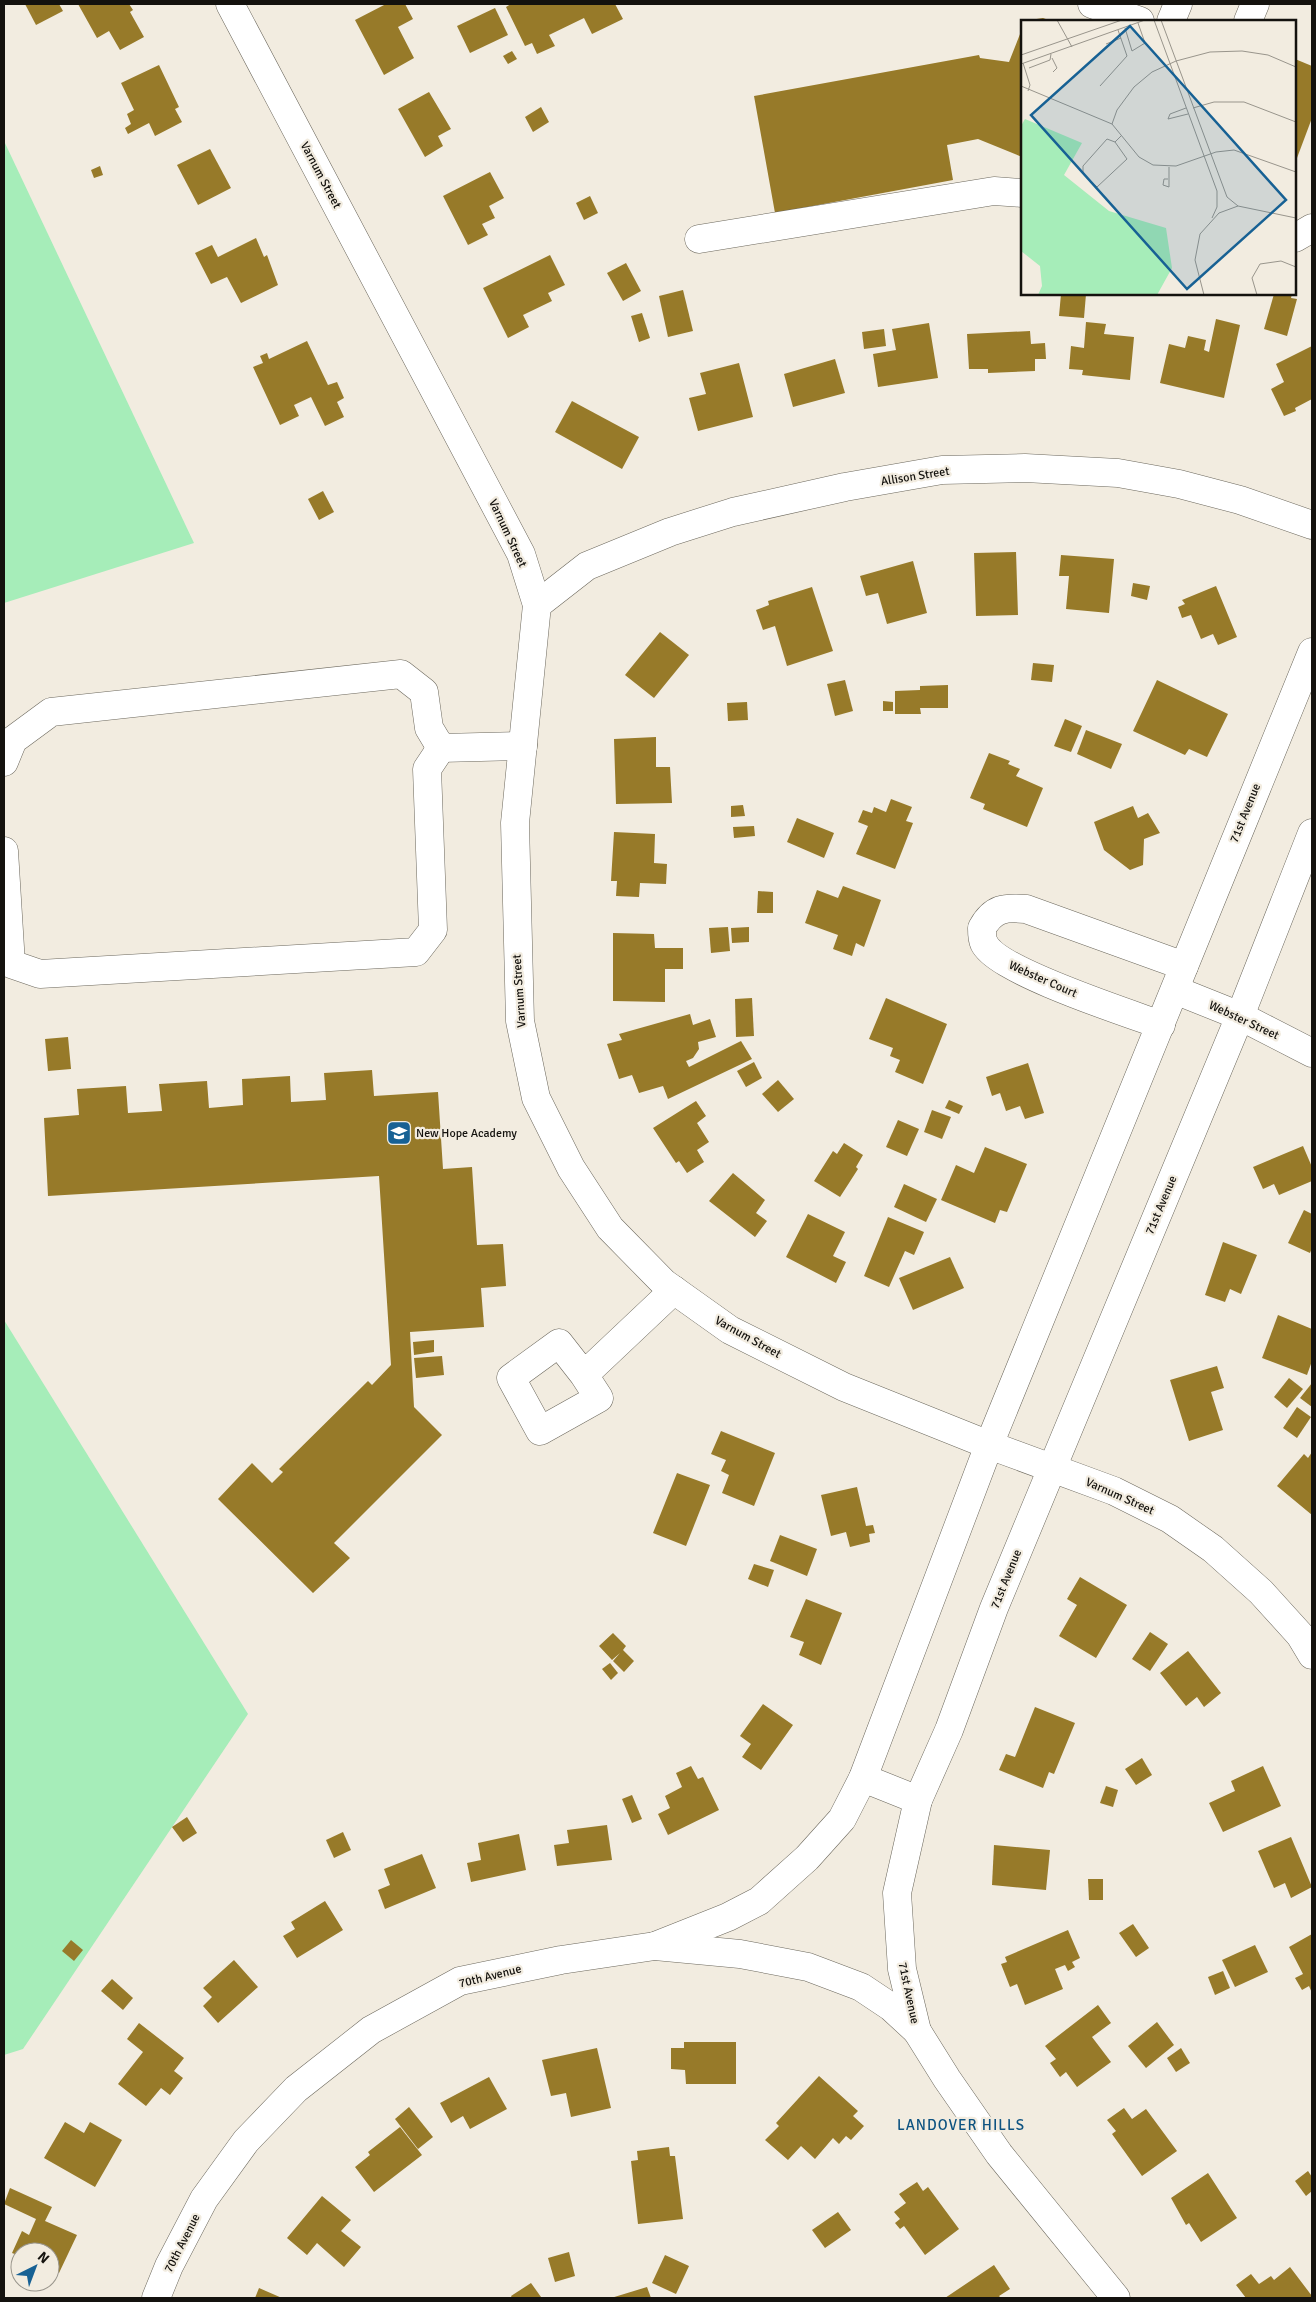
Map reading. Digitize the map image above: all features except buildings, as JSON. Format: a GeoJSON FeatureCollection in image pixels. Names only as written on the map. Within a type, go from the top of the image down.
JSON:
{"type":"FeatureCollection","features":[{"type":"Feature","properties":{"kind":"street","name":"Varnum Street"},"geometry":{"type":"LineString","coordinates":[[230,4],[517,546],[537,605],[515,823],[516,949],[520,1021],[536,1098],[571,1168],[610,1228],[664,1283],[730,1330],[844,1387],[989,1445],[1114,1491],[1170,1519],[1213,1549],[1261,1592],[1300,1635],[1312,1655]]}},
{"type":"Feature","properties":{"kind":"street"},"geometry":{"type":"LineString","coordinates":[[1092,4],[1137,20]]}},
{"type":"Feature","properties":{"kind":"street"},"geometry":{"type":"LineString","coordinates":[[1171,20],[1178,4]]}},
{"type":"Feature","properties":{"kind":"street"},"geometry":{"type":"LineString","coordinates":[[1248,20],[1255,4]]}},
{"type":"Feature","properties":{"kind":"street"},"geometry":{"type":"LineString","coordinates":[[699,239],[994,191],[1021,192]]}},
{"type":"Feature","properties":{"kind":"street"},"geometry":{"type":"LineString","coordinates":[[1296,237],[1312,228]]}},
{"type":"Feature","properties":{"kind":"street","name":"Allison Street"},"geometry":{"type":"LineString","coordinates":[[537,605],[587,566],[670,532],[743,510],[845,487],[942,470],[1025,468],[1118,473],[1179,484],[1240,500],[1312,525]]}},
{"type":"Feature","properties":{"kind":"street","name":"71st Avenue"},"geometry":{"type":"LineString","coordinates":[[654,1946],[728,1917],[758,1900],[808,1858],[842,1819],[863,1778],[989,1445],[1312,652]]}},
{"type":"Feature","properties":{"kind":"street"},"geometry":{"type":"LineString","coordinates":[[4,762],[13,740],[51,712],[400,674],[424,692],[429,728],[440,748]]}},
{"type":"Feature","properties":{"kind":"street"},"geometry":{"type":"LineString","coordinates":[[440,748],[523,746]]}},
{"type":"Feature","properties":{"kind":"street"},"geometry":{"type":"LineString","coordinates":[[4,851],[11,964],[40,974],[416,952],[433,930],[427,769],[440,748]]}},
{"type":"Feature","properties":{"kind":"street","name":"71st Avenue"},"geometry":{"type":"LineString","coordinates":[[1116,2298],[1000,2154],[946,2079],[917,2031],[902,1969],[897,1893],[918,1800],[949,1730],[994,1608],[1240,1016],[1312,832]]}},
{"type":"Feature","properties":{"kind":"street","name":"Webster Court"},"geometry":{"type":"LineString","coordinates":[[1161,1025],[1090,999],[1010,966],[994,955],[983,943],[982,928],[996,910],[1009,908],[1026,909],[1179,978]]}},
{"type":"Feature","properties":{"kind":"street","name":"Webster Street"},"geometry":{"type":"LineString","coordinates":[[1179,978],[1240,1016],[1312,1053]]}},
{"type":"Feature","properties":{"kind":"street"},"geometry":{"type":"LineString","coordinates":[[584,1374],[674,1290]]}},
{"type":"Feature","properties":{"kind":"street"},"geometry":{"type":"LineString","coordinates":[[863,1778],[918,1800]]}},
{"type":"Feature","properties":{"kind":"street","name":"70th Avenue"},"geometry":{"type":"LineString","coordinates":[[156,2298],[204,2199],[246,2141],[296,2089],[371,2030],[460,1981],[560,1960],[654,1946],[740,1954],[808,1967],[861,1987],[891,2008],[917,2031]]}},
{"type":"Feature","properties":{"kind":"green space"},"geometry":{"type":"Polygon","coordinates":[[[4,141],[194,543],[4,603],[4,141]]]}},
{"type":"Feature","properties":{"kind":"green space"},"geometry":{"type":"Polygon","coordinates":[[[4,1320],[248,1714],[23,2049],[4,2055],[4,1320]]]}},
{"type":"Feature","properties":{"kind":"place","name":"New Hope Academy"},"geometry":{"type":"Point","coordinates":[399,1133]}},
{"type":"Feature","properties":{"kind":"district","name":"LANDOVER HILLS"},"geometry":{"type":"Point","coordinates":[961,2125]}}]}
